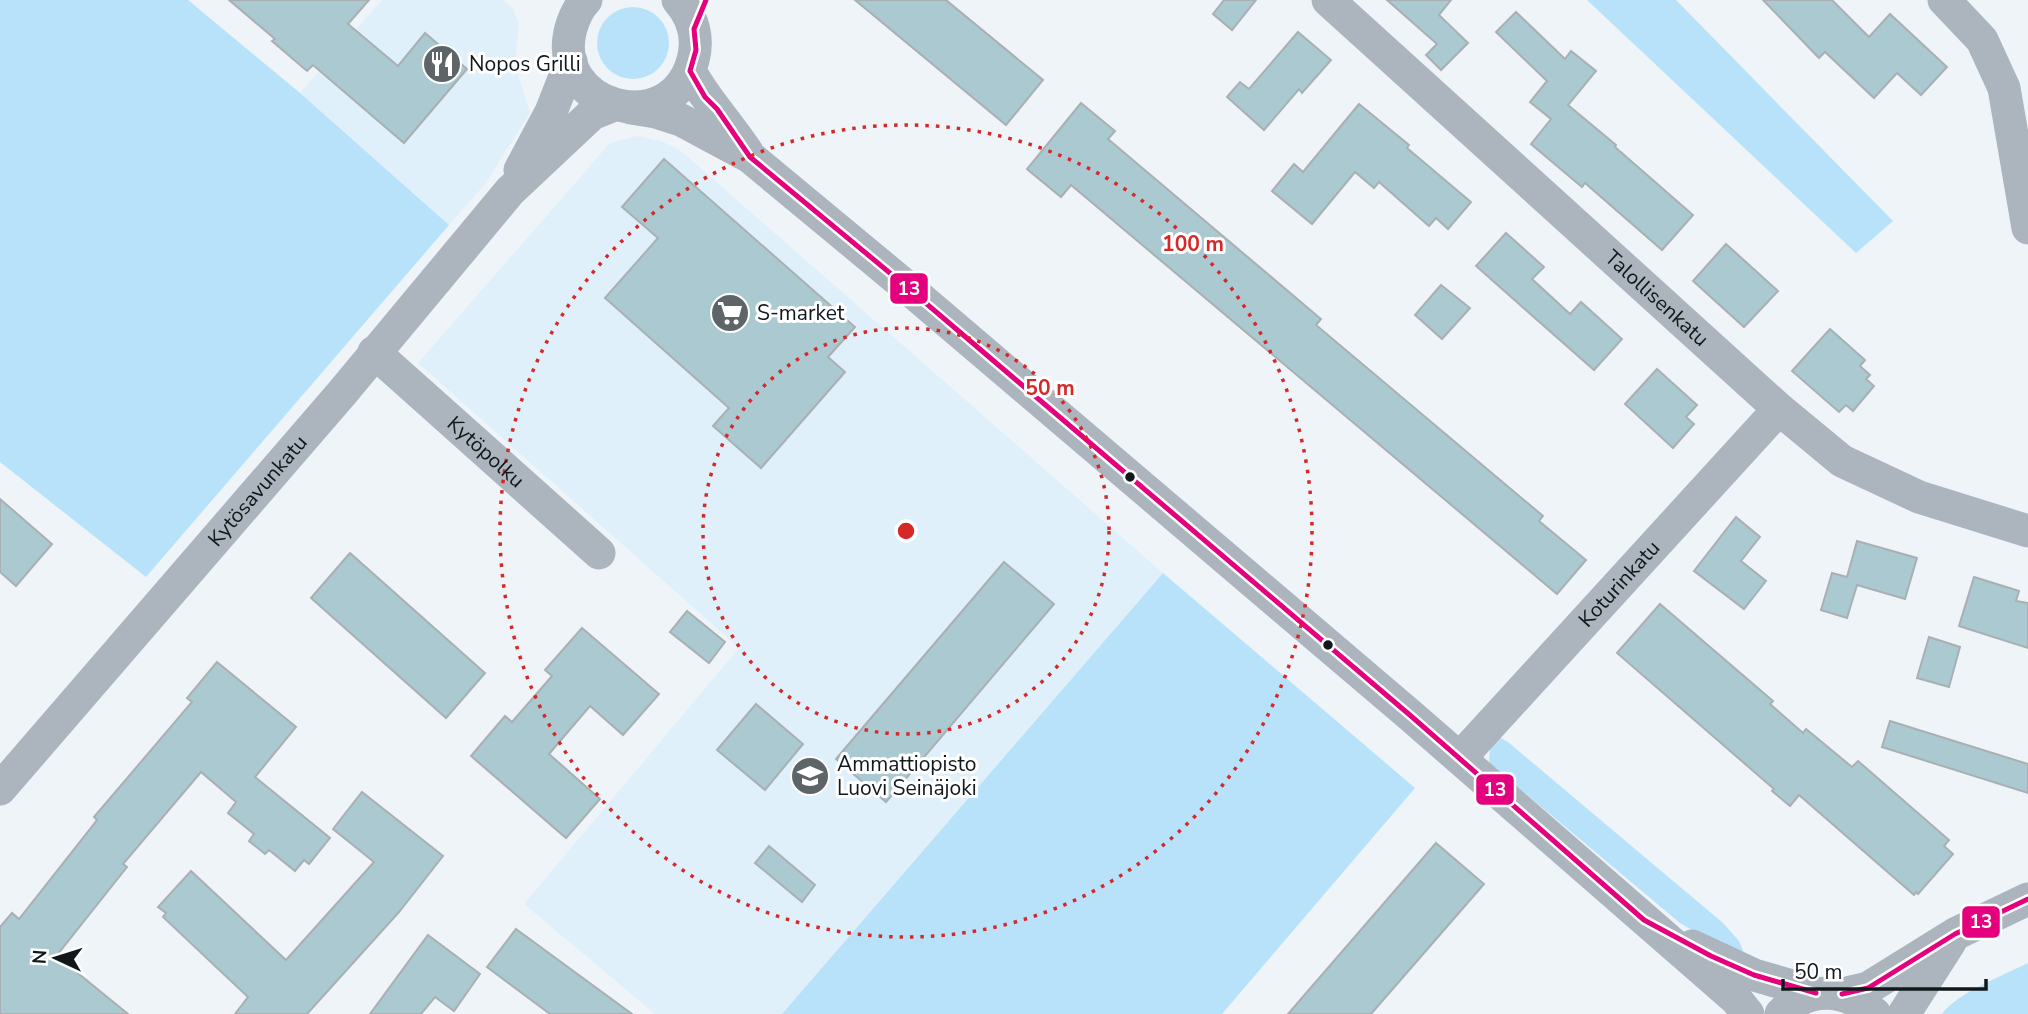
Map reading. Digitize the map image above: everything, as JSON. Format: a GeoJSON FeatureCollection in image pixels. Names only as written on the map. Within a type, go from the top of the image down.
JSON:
{"type":"FeatureCollection","features":[{"type":"Feature","properties":{"kind":"street"},"geometry":{"type":"LineString","coordinates":[[553,0],[560,9],[580,81],[594,96],[623,107],[656,112],[681,120],[750,157],[1460,758],[1736,999],[1748,1014]]}},
{"type":"Feature","properties":{"kind":"street","name":"Kytösavunkatu"},"geometry":{"type":"LineString","coordinates":[[510,191],[551,112],[569,49],[573,19],[586,0]]}},
{"type":"Feature","properties":{"kind":"street"},"geometry":{"type":"LineString","coordinates":[[678,0],[687,10],[700,14],[696,50],[690,71],[705,97],[750,157]]}},
{"type":"Feature","properties":{"kind":"street","name":"Talollisenkatu"},"geometry":{"type":"LineString","coordinates":[[1328,0],[1779,410],[1842,461],[1919,497],[2028,531]]}},
{"type":"Feature","properties":{"kind":"street"},"geometry":{"type":"LineString","coordinates":[[1944,0],[1982,40],[2004,88],[2028,228]]}},
{"type":"Feature","properties":{"kind":"street","name":"Kytösavunkatu"},"geometry":{"type":"LineString","coordinates":[[0,789],[342,393],[510,191],[592,114],[623,107],[650,106],[666,98],[680,86],[690,71]]}},
{"type":"Feature","properties":{"kind":"street","name":"Kytöpolku"},"geometry":{"type":"LineString","coordinates":[[374,352],[599,553]]}},
{"type":"Feature","properties":{"kind":"street","name":"Koturinkatu"},"geometry":{"type":"LineString","coordinates":[[1460,758],[1779,410]]}},
{"type":"Feature","properties":{"kind":"street"},"geometry":{"type":"LineString","coordinates":[[1780,1014],[1797,1000],[1868,988],[1955,934],[2028,899]]}},
{"type":"Feature","properties":{"kind":"street"},"geometry":{"type":"LineString","coordinates":[[1644,920],[1711,956],[1754,975],[1859,1001],[1875,1014]]}},
{"type":"Feature","properties":{"kind":"street"},"geometry":{"type":"LineString","coordinates":[[1904,1014],[1955,934]]}},
{"type":"Feature","properties":{"kind":"shaded area"},"geometry":{"type":"Polygon","coordinates":[[[0,0],[188,0],[300,93],[449,225],[146,577],[0,462],[0,0]]]}},
{"type":"Feature","properties":{"kind":"shaded area"},"geometry":{"type":"Polygon","coordinates":[[[382,0],[503,0],[513,9],[519,24],[516,54],[519,78],[530,113],[485,184],[449,225],[300,93],[382,0]]]}},
{"type":"Feature","properties":{"kind":"shaded area"},"geometry":{"type":"Polygon","coordinates":[[[1587,0],[1676,0],[1893,221],[1856,253],[1587,0]]]}},
{"type":"Feature","properties":{"kind":"shaded area"},"geometry":{"type":"Polygon","coordinates":[[[626,7],[640,7],[659,17],[669,36],[669,50],[659,69],[640,79],[626,79],[607,69],[597,50],[597,36],[607,17],[626,7]]]}},
{"type":"Feature","properties":{"kind":"shaded area"},"geometry":{"type":"Polygon","coordinates":[[[637,136],[661,141],[681,151],[1163,573],[782,1014],[655,1014],[524,904],[739,648],[418,363],[610,143],[637,136]]]}},
{"type":"Feature","properties":{"kind":"shaded area"},"geometry":{"type":"Polygon","coordinates":[[[1163,573],[1415,788],[1222,1014],[782,1014],[1163,573]]]}},
{"type":"Feature","properties":{"kind":"shaded area"},"geometry":{"type":"Polygon","coordinates":[[[1497,736],[1508,742],[1723,923],[1739,941],[1746,958],[1728,952],[1680,923],[1489,763],[1490,748],[1497,736]]]}},
{"type":"Feature","properties":{"kind":"shaded area"},"geometry":{"type":"Polygon","coordinates":[[[2028,963],[2028,1014],[1942,1014],[1969,992],[2028,963]]]}},
{"type":"Feature","properties":{"kind":"building"},"geometry":{"type":"Polygon","coordinates":[[[229,0],[369,0],[348,24],[398,66],[425,33],[467,69],[404,143],[313,65],[307,71],[272,41],[275,39],[229,0]]]}},
{"type":"Feature","properties":{"kind":"building"},"geometry":{"type":"Polygon","coordinates":[[[855,0],[946,0],[1043,80],[1006,125],[855,0]]]}},
{"type":"Feature","properties":{"kind":"building"},"geometry":{"type":"Polygon","coordinates":[[[1224,0],[1256,0],[1232,30],[1213,14],[1224,0]]]}},
{"type":"Feature","properties":{"kind":"building"},"geometry":{"type":"Polygon","coordinates":[[[1387,0],[1451,0],[1439,15],[1468,43],[1441,70],[1426,55],[1437,44],[1387,0]]]}},
{"type":"Feature","properties":{"kind":"building"},"geometry":{"type":"Polygon","coordinates":[[[1763,0],[1832,0],[1869,37],[1890,14],[1947,67],[1921,95],[1897,73],[1874,98],[1825,52],[1819,58],[1763,0]]]}},
{"type":"Feature","properties":{"kind":"building"},"geometry":{"type":"Polygon","coordinates":[[[1516,12],[1565,59],[1571,51],[1596,71],[1568,105],[1693,215],[1662,250],[1585,183],[1582,187],[1531,144],[1551,119],[1530,102],[1547,81],[1496,32],[1516,12]]]}},
{"type":"Feature","properties":{"kind":"building"},"geometry":{"type":"Polygon","coordinates":[[[1298,32],[1331,60],[1302,93],[1299,89],[1264,130],[1227,97],[1240,82],[1249,89],[1298,32]]]}},
{"type":"Feature","properties":{"kind":"building"},"geometry":{"type":"Polygon","coordinates":[[[1081,103],[1115,131],[1108,139],[1321,319],[1316,325],[1543,516],[1539,521],[1586,560],[1557,594],[1071,185],[1061,197],[1027,169],[1081,103]]]}},
{"type":"Feature","properties":{"kind":"building"},"geometry":{"type":"Polygon","coordinates":[[[1359,104],[1471,202],[1448,229],[1436,218],[1429,226],[1379,182],[1374,188],[1355,172],[1312,224],[1272,191],[1294,164],[1303,172],[1359,104]]]}},
{"type":"Feature","properties":{"kind":"building","name":"S-market"},"geometry":{"type":"Polygon","coordinates":[[[664,159],[855,327],[828,357],[845,372],[761,468],[713,426],[729,408],[605,298],[658,238],[622,207],[664,159]]]}},
{"type":"Feature","properties":{"kind":"building"},"geometry":{"type":"Polygon","coordinates":[[[1506,233],[1544,267],[1532,279],[1570,314],[1581,302],[1622,339],[1594,370],[1476,266],[1506,233]]]}},
{"type":"Feature","properties":{"kind":"building"},"geometry":{"type":"Polygon","coordinates":[[[1726,244],[1778,291],[1744,327],[1693,281],[1726,244]]]}},
{"type":"Feature","properties":{"kind":"building"},"geometry":{"type":"Polygon","coordinates":[[[1441,285],[1470,308],[1442,339],[1415,315],[1441,285]]]}},
{"type":"Feature","properties":{"kind":"building"},"geometry":{"type":"Polygon","coordinates":[[[1830,329],[1865,360],[1860,366],[1870,375],[1866,379],[1874,386],[1853,411],[1846,405],[1839,412],[1792,371],[1830,329]]]}},
{"type":"Feature","properties":{"kind":"building"},"geometry":{"type":"Polygon","coordinates":[[[1657,369],[1697,405],[1686,417],[1694,424],[1673,448],[1625,404],[1657,369]]]}},
{"type":"Feature","properties":{"kind":"building"},"geometry":{"type":"Polygon","coordinates":[[[0,499],[52,544],[16,586],[0,572],[0,499]]]}},
{"type":"Feature","properties":{"kind":"building"},"geometry":{"type":"Polygon","coordinates":[[[1736,517],[1760,537],[1741,561],[1766,581],[1744,609],[1694,571],[1736,517]]]}},
{"type":"Feature","properties":{"kind":"building"},"geometry":{"type":"Polygon","coordinates":[[[1857,541],[1917,558],[1905,599],[1857,585],[1847,618],[1821,610],[1832,573],[1847,577],[1857,541]]]}},
{"type":"Feature","properties":{"kind":"building"},"geometry":{"type":"Polygon","coordinates":[[[350,553],[485,673],[446,718],[311,598],[350,553]]]}},
{"type":"Feature","properties":{"kind":"building"},"geometry":{"type":"Polygon","coordinates":[[[1004,562],[1054,604],[886,802],[836,759],[1004,562]]]}},
{"type":"Feature","properties":{"kind":"building"},"geometry":{"type":"Polygon","coordinates":[[[1974,577],[2019,591],[2016,601],[2028,603],[2028,648],[1959,626],[1974,577]]]}},
{"type":"Feature","properties":{"kind":"building"},"geometry":{"type":"Polygon","coordinates":[[[1660,604],[1773,701],[1770,704],[1803,733],[1806,729],[1852,767],[1858,761],[1949,840],[1944,846],[1953,854],[1918,894],[1916,892],[1914,895],[1799,795],[1790,806],[1772,791],[1774,789],[1617,653],[1660,604]]]}},
{"type":"Feature","properties":{"kind":"building"},"geometry":{"type":"Polygon","coordinates":[[[687,611],[725,642],[709,663],[670,632],[687,611]]]}},
{"type":"Feature","properties":{"kind":"building"},"geometry":{"type":"Polygon","coordinates":[[[582,628],[659,694],[623,735],[590,706],[549,754],[600,799],[566,838],[471,756],[505,716],[512,722],[552,676],[545,670],[582,628]]]}},
{"type":"Feature","properties":{"kind":"building"},"geometry":{"type":"Polygon","coordinates":[[[1929,637],[1960,647],[1949,687],[1917,678],[1929,637]]]}},
{"type":"Feature","properties":{"kind":"building"},"geometry":{"type":"Polygon","coordinates":[[[217,662],[296,727],[255,777],[330,838],[309,864],[304,860],[295,871],[269,850],[265,854],[249,841],[254,834],[228,813],[236,802],[201,772],[123,864],[127,867],[58,954],[128,1014],[0,1014],[0,927],[12,913],[19,919],[97,820],[94,817],[192,702],[187,698],[217,662]]]}},
{"type":"Feature","properties":{"kind":"building"},"geometry":{"type":"Polygon","coordinates":[[[756,704],[803,744],[765,790],[717,750],[756,704]]]}},
{"type":"Feature","properties":{"kind":"building"},"geometry":{"type":"Polygon","coordinates":[[[1890,721],[2028,764],[2028,793],[1882,747],[1890,721]]]}},
{"type":"Feature","properties":{"kind":"building"},"geometry":{"type":"Polygon","coordinates":[[[362,792],[443,856],[399,912],[307,1014],[235,1014],[248,997],[163,917],[166,913],[158,907],[191,871],[286,960],[374,862],[333,829],[362,792]]]}},
{"type":"Feature","properties":{"kind":"building"},"geometry":{"type":"Polygon","coordinates":[[[1436,843],[1484,884],[1371,1014],[1288,1014],[1436,843]]]}},
{"type":"Feature","properties":{"kind":"building"},"geometry":{"type":"Polygon","coordinates":[[[769,846],[815,885],[802,902],[755,863],[769,846]]]}},
{"type":"Feature","properties":{"kind":"building"},"geometry":{"type":"Polygon","coordinates":[[[516,929],[632,1014],[550,1014],[487,967],[516,929]]]}},
{"type":"Feature","properties":{"kind":"building"},"geometry":{"type":"Polygon","coordinates":[[[428,935],[480,974],[454,1011],[435,997],[421,1014],[370,1014],[428,935]]]}},
{"type":"Feature","properties":{"kind":"transit line","name":"13"},"geometry":{"type":"LineString","coordinates":[[706,0],[694,29],[696,50],[690,71],[705,97],[717,109],[750,157],[1411,716],[1644,920],[1711,956],[1754,975],[1816,993]]}},
{"type":"Feature","properties":{"kind":"transit line","name":"13"},"geometry":{"type":"LineString","coordinates":[[1842,994],[1868,988],[1955,934],[2028,899]]}},
{"type":"Feature","properties":{"kind":"place","name":"Nopos Grilli"},"geometry":{"type":"Point","coordinates":[442,64]}},
{"type":"Feature","properties":{"kind":"place","name":"S-market"},"geometry":{"type":"Point","coordinates":[730,313]}},
{"type":"Feature","properties":{"kind":"place","name":"Ammattiopisto Luovi Seinäjoki"},"geometry":{"type":"Point","coordinates":[810,776]}}]}
